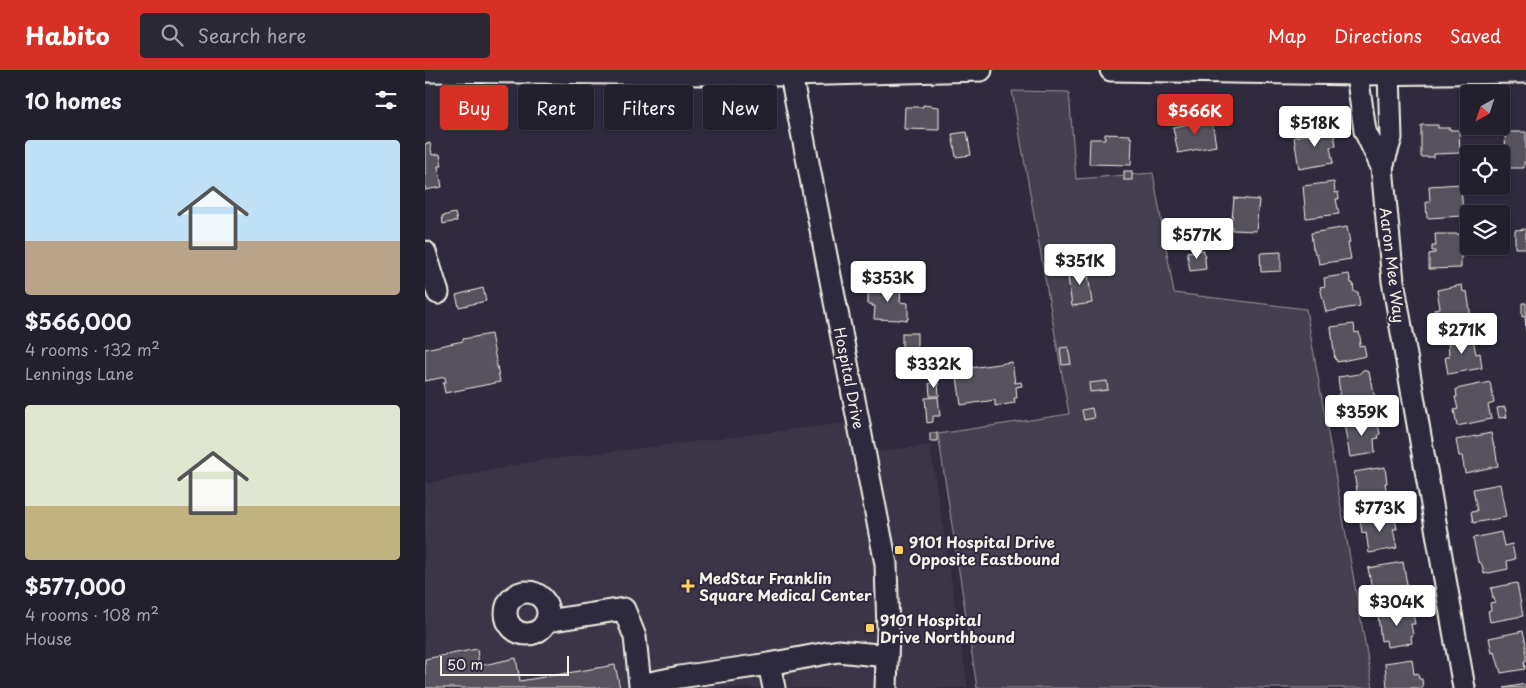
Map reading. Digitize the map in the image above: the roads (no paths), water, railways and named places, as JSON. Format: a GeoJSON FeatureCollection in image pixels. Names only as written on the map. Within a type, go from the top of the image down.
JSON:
{"type":"FeatureCollection","features":[{"type":"Feature","properties":{"kind":"street"},"geometry":{"type":"LineString","coordinates":[[425,71],[790,73],[981,70]]}},
{"type":"Feature","properties":{"kind":"street"},"geometry":{"type":"LineString","coordinates":[[1111,70],[1357,74],[1526,72]]}},
{"type":"Feature","properties":{"kind":"street","name":"Hospital Drive"},"geometry":{"type":"LineString","coordinates":[[790,73],[886,564],[889,632],[886,688]]}},
{"type":"Feature","properties":{"kind":"street","name":"Aaron Mee Way"},"geometry":{"type":"LineString","coordinates":[[1357,74],[1365,131],[1382,167],[1393,282],[1464,688]]}},
{"type":"Feature","properties":{"kind":"street","name":"Aaron Mee Way"},"geometry":{"type":"LineString","coordinates":[[1382,167],[1391,138],[1389,74]]}},
{"type":"Feature","properties":{"kind":"street"},"geometry":{"type":"LineString","coordinates":[[425,252],[438,293]]}},
{"type":"Feature","properties":{"kind":"street"},"geometry":{"type":"LineString","coordinates":[[547,621],[624,610],[635,637],[641,685],[680,677],[769,664],[838,650],[887,656]]}},
{"type":"Feature","properties":{"kind":"street"},"geometry":{"type":"LineString","coordinates":[[769,664],[774,688]]}},
{"type":"Feature","properties":{"kind":"place","name":"9101 Hospital Drive Opposite Eastbound"},"geometry":{"type":"Point","coordinates":[899,550]}},
{"type":"Feature","properties":{"kind":"place","name":"MedStar Franklin Square Medical Center"},"geometry":{"type":"Point","coordinates":[688,586]}},
{"type":"Feature","properties":{"kind":"place","name":"9101 Hospital Drive Northbound"},"geometry":{"type":"Point","coordinates":[870,628]}}]}
